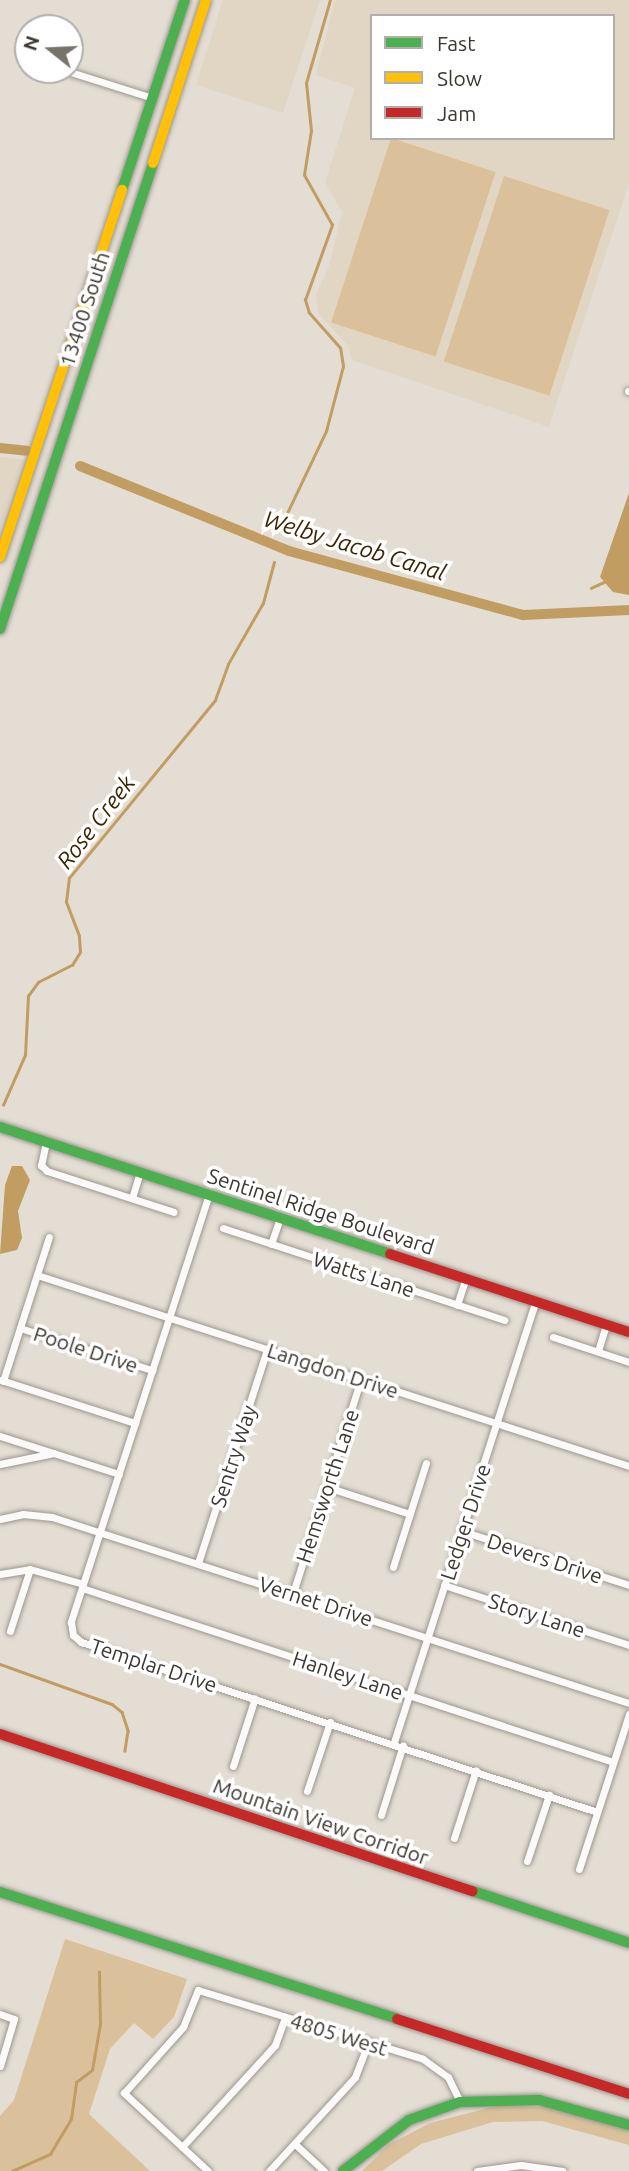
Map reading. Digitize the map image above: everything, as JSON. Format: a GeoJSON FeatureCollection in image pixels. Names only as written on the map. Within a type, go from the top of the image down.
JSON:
{"type":"FeatureCollection","features":[{"type":"Feature","properties":{"kind":"main road","name":"13400 South"},"geometry":{"type":"LineString","coordinates":[[0,557],[186,0]]}},
{"type":"Feature","properties":{"kind":"main road","name":"13400 South"},"geometry":{"type":"LineString","coordinates":[[0,629],[206,0]]}},
{"type":"Feature","properties":{"kind":"main road","name":"Sentinel Ridge Boulevard"},"geometry":{"type":"LineString","coordinates":[[0,1127],[629,1332]]}},
{"type":"Feature","properties":{"kind":"main road","name":"Mountain View Corridor"},"geometry":{"type":"LineString","coordinates":[[0,1734],[629,1943]]}},
{"type":"Feature","properties":{"kind":"main road"},"geometry":{"type":"LineString","coordinates":[[0,1892],[629,2094]]}},
{"type":"Feature","properties":{"kind":"main road"},"geometry":{"type":"LineString","coordinates":[[344,2171],[409,2120],[460,2102],[539,2100],[629,2125]]}},
{"type":"Feature","properties":{"kind":"street"},"geometry":{"type":"LineString","coordinates":[[84,77],[153,99]]}},
{"type":"Feature","properties":{"kind":"street"},"geometry":{"type":"LineString","coordinates":[[46,1142],[41,1165],[47,1171],[174,1212]]}},
{"type":"Feature","properties":{"kind":"street"},"geometry":{"type":"LineString","coordinates":[[132,1198],[140,1172]]}},
{"type":"Feature","properties":{"kind":"street","name":"Templar Drive"},"geometry":{"type":"LineString","coordinates":[[209,1194],[71,1622],[78,1640],[394,1742],[597,1812]]}},
{"type":"Feature","properties":{"kind":"street"},"geometry":{"type":"LineString","coordinates":[[271,1244],[280,1218]]}},
{"type":"Feature","properties":{"kind":"street","name":"Watts Lane"},"geometry":{"type":"LineString","coordinates":[[223,1228],[505,1320]]}},
{"type":"Feature","properties":{"kind":"street"},"geometry":{"type":"LineString","coordinates":[[49,1237],[2,1380],[135,1423]]}},
{"type":"Feature","properties":{"kind":"street","name":"Langdon Drive"},"geometry":{"type":"LineString","coordinates":[[37,1275],[629,1466]]}},
{"type":"Feature","properties":{"kind":"street"},"geometry":{"type":"LineString","coordinates":[[457,1305],[466,1278]]}},
{"type":"Feature","properties":{"kind":"street","name":"Ledger Drive"},"geometry":{"type":"LineString","coordinates":[[394,1742],[536,1301]]}},
{"type":"Feature","properties":{"kind":"street"},"geometry":{"type":"LineString","coordinates":[[598,1351],[606,1324]]}},
{"type":"Feature","properties":{"kind":"street","name":"Poole Drive"},"geometry":{"type":"LineString","coordinates":[[20,1328],[152,1370]]}},
{"type":"Feature","properties":{"kind":"street"},"geometry":{"type":"LineString","coordinates":[[552,1337],[629,1362]]}},
{"type":"Feature","properties":{"kind":"street","name":"Sentry Way"},"geometry":{"type":"LineString","coordinates":[[198,1563],[267,1349]]}},
{"type":"Feature","properties":{"kind":"street","name":"Hemsworth Lane"},"geometry":{"type":"LineString","coordinates":[[293,1593],[361,1379]]}},
{"type":"Feature","properties":{"kind":"street"},"geometry":{"type":"LineString","coordinates":[[0,1436],[119,1474]]}},
{"type":"Feature","properties":{"kind":"street"},"geometry":{"type":"LineString","coordinates":[[0,1464],[55,1453]]}},
{"type":"Feature","properties":{"kind":"street"},"geometry":{"type":"LineString","coordinates":[[393,1567],[426,1463]]}},
{"type":"Feature","properties":{"kind":"street"},"geometry":{"type":"LineString","coordinates":[[327,1487],[410,1514]]}},
{"type":"Feature","properties":{"kind":"street","name":"Vernet Drive"},"geometry":{"type":"LineString","coordinates":[[0,1519],[42,1514],[629,1703]]}},
{"type":"Feature","properties":{"kind":"street","name":"Devers Drive"},"geometry":{"type":"LineString","coordinates":[[462,1531],[629,1585]]}},
{"type":"Feature","properties":{"kind":"street"},"geometry":{"type":"LineString","coordinates":[[10,1631],[30,1569]]}},
{"type":"Feature","properties":{"kind":"street","name":"Hanley Lane"},"geometry":{"type":"LineString","coordinates":[[0,1574],[30,1569],[613,1762]]}},
{"type":"Feature","properties":{"kind":"street","name":"Story Lane"},"geometry":{"type":"LineString","coordinates":[[444,1585],[629,1645]]}},
{"type":"Feature","properties":{"kind":"street"},"geometry":{"type":"LineString","coordinates":[[233,1766],[255,1698]]}},
{"type":"Feature","properties":{"kind":"street"},"geometry":{"type":"LineString","coordinates":[[579,1869],[629,1714]]}},
{"type":"Feature","properties":{"kind":"street"},"geometry":{"type":"LineString","coordinates":[[307,1791],[330,1722]]}},
{"type":"Feature","properties":{"kind":"street"},"geometry":{"type":"LineString","coordinates":[[381,1815],[403,1745]]}},
{"type":"Feature","properties":{"kind":"street"},"geometry":{"type":"LineString","coordinates":[[454,1838],[476,1770]]}},
{"type":"Feature","properties":{"kind":"street"},"geometry":{"type":"LineString","coordinates":[[527,1861],[549,1795]]}},
{"type":"Feature","properties":{"kind":"street","name":"4805 West"},"geometry":{"type":"LineString","coordinates":[[182,2147],[124,2093],[183,2027],[198,1990],[439,2067],[460,2102]]}},
{"type":"Feature","properties":{"kind":"street"},"geometry":{"type":"LineString","coordinates":[[0,2014],[14,2019],[0,2066]]}},
{"type":"Feature","properties":{"kind":"street"},"geometry":{"type":"LineString","coordinates":[[208,2171],[182,2147],[275,2045],[285,2017]]}},
{"type":"Feature","properties":{"kind":"street"},"geometry":{"type":"LineString","coordinates":[[269,2171],[355,2077],[368,2043]]}},
{"type":"Feature","properties":{"kind":"street"},"geometry":{"type":"LineString","coordinates":[[295,2144],[324,2171]]}},
{"type":"Feature","properties":{"kind":"street"},"geometry":{"type":"LineString","coordinates":[[477,2171],[521,2165],[563,2171]]}},
{"type":"Feature","properties":{"kind":"shaded area"},"geometry":{"type":"Polygon","coordinates":[[[223,0],[320,0],[283,113],[196,85],[223,0]]]}},
{"type":"Feature","properties":{"kind":"shaded area"},"geometry":{"type":"Polygon","coordinates":[[[335,0],[629,0],[629,183],[549,427],[352,360],[349,347],[318,313],[316,294],[329,266],[342,212],[325,183],[355,88],[316,75],[335,0]]]}},
{"type":"Feature","properties":{"kind":"shaded area"},"geometry":{"type":"Polygon","coordinates":[[[390,140],[496,172],[436,356],[331,323],[390,140]]]}},
{"type":"Feature","properties":{"kind":"shaded area"},"geometry":{"type":"Polygon","coordinates":[[[504,176],[610,210],[549,396],[444,361],[504,176]]]}},
{"type":"Feature","properties":{"kind":"shaded area"},"geometry":{"type":"Polygon","coordinates":[[[0,457],[24,460],[0,530],[0,457]]]}},
{"type":"Feature","properties":{"kind":"shaded area"},"geometry":{"type":"Polygon","coordinates":[[[629,493],[629,595],[613,592],[600,577],[629,493]]]}},
{"type":"Feature","properties":{"kind":"shaded area"},"geometry":{"type":"Polygon","coordinates":[[[12,1166],[22,1166],[30,1180],[18,1211],[22,1238],[17,1250],[0,1254],[5,1185],[12,1166]]]}},
{"type":"Feature","properties":{"kind":"shaded area"},"geometry":{"type":"Polygon","coordinates":[[[65,1939],[187,1979],[174,2017],[153,2039],[134,2023],[110,2049],[89,2114],[150,2171],[0,2171],[0,2116],[14,2100],[65,1939]]]}},
{"type":"Feature","properties":{"kind":"shaded area"},"geometry":{"type":"Polygon","coordinates":[[[496,2106],[547,2107],[629,2130],[629,2145],[542,2121],[493,2122],[421,2144],[382,2171],[362,2171],[388,2145],[430,2123],[496,2106]]]}},
{"type":"Feature","properties":{"kind":"waterway","name":"Rose Creek"},"geometry":{"type":"LineString","coordinates":[[279,530],[326,431],[343,366],[340,348],[309,313],[305,300],[332,225],[304,175],[311,131],[306,83],[330,0]]}},
{"type":"Feature","properties":{"kind":"waterway","name":"Welby Jacob Canal"},"geometry":{"type":"LineString","coordinates":[[0,448],[27,451]]}},
{"type":"Feature","properties":{"kind":"waterway","name":"Welby Jacob Canal"},"geometry":{"type":"LineString","coordinates":[[80,466],[289,551],[523,615],[629,610]]}},
{"type":"Feature","properties":{"kind":"waterway","name":"Rose Creek"},"geometry":{"type":"LineString","coordinates":[[3,1105],[25,1055],[28,996],[38,982],[72,965],[80,952],[79,936],[66,902],[69,878],[215,700],[228,664],[263,603],[274,562]]}},
{"type":"Feature","properties":{"kind":"waterway"},"geometry":{"type":"LineString","coordinates":[[591,588],[604,582]]}},
{"type":"Feature","properties":{"kind":"waterway","name":"Rose Creek"},"geometry":{"type":"LineString","coordinates":[[0,1664],[112,1704],[122,1712],[128,1731],[125,1751]]}},
{"type":"Feature","properties":{"kind":"waterway","name":"Rose Creek"},"geometry":{"type":"LineString","coordinates":[[12,2171],[50,2154],[71,2119],[76,2082],[92,2070],[100,2024],[99,1972]]}},
{"type":"Feature","properties":{"kind":"traffic: fast"},"geometry":{"type":"LineString","coordinates":[[122,190],[185,0]]}},
{"type":"Feature","properties":{"kind":"traffic: fast"},"geometry":{"type":"LineString","coordinates":[[0,629],[153,163]]}},
{"type":"Feature","properties":{"kind":"traffic: fast"},"geometry":{"type":"LineString","coordinates":[[0,1127],[390,1254]]}},
{"type":"Feature","properties":{"kind":"traffic: fast"},"geometry":{"type":"LineString","coordinates":[[473,1891],[629,1943]]}},
{"type":"Feature","properties":{"kind":"traffic: fast"},"geometry":{"type":"LineString","coordinates":[[0,1892],[397,2019]]}},
{"type":"Feature","properties":{"kind":"traffic: fast"},"geometry":{"type":"LineString","coordinates":[[343,2171],[409,2120],[460,2102],[539,2100],[629,2125]]}},
{"type":"Feature","properties":{"kind":"traffic: slow"},"geometry":{"type":"LineString","coordinates":[[153,163],[206,0]]}},
{"type":"Feature","properties":{"kind":"traffic: slow"},"geometry":{"type":"LineString","coordinates":[[0,557],[122,190]]}},
{"type":"Feature","properties":{"kind":"traffic: jam"},"geometry":{"type":"LineString","coordinates":[[390,1254],[629,1332]]}},
{"type":"Feature","properties":{"kind":"traffic: jam"},"geometry":{"type":"LineString","coordinates":[[0,1734],[473,1891]]}},
{"type":"Feature","properties":{"kind":"traffic: jam"},"geometry":{"type":"LineString","coordinates":[[397,2019],[629,2094]]}}]}
